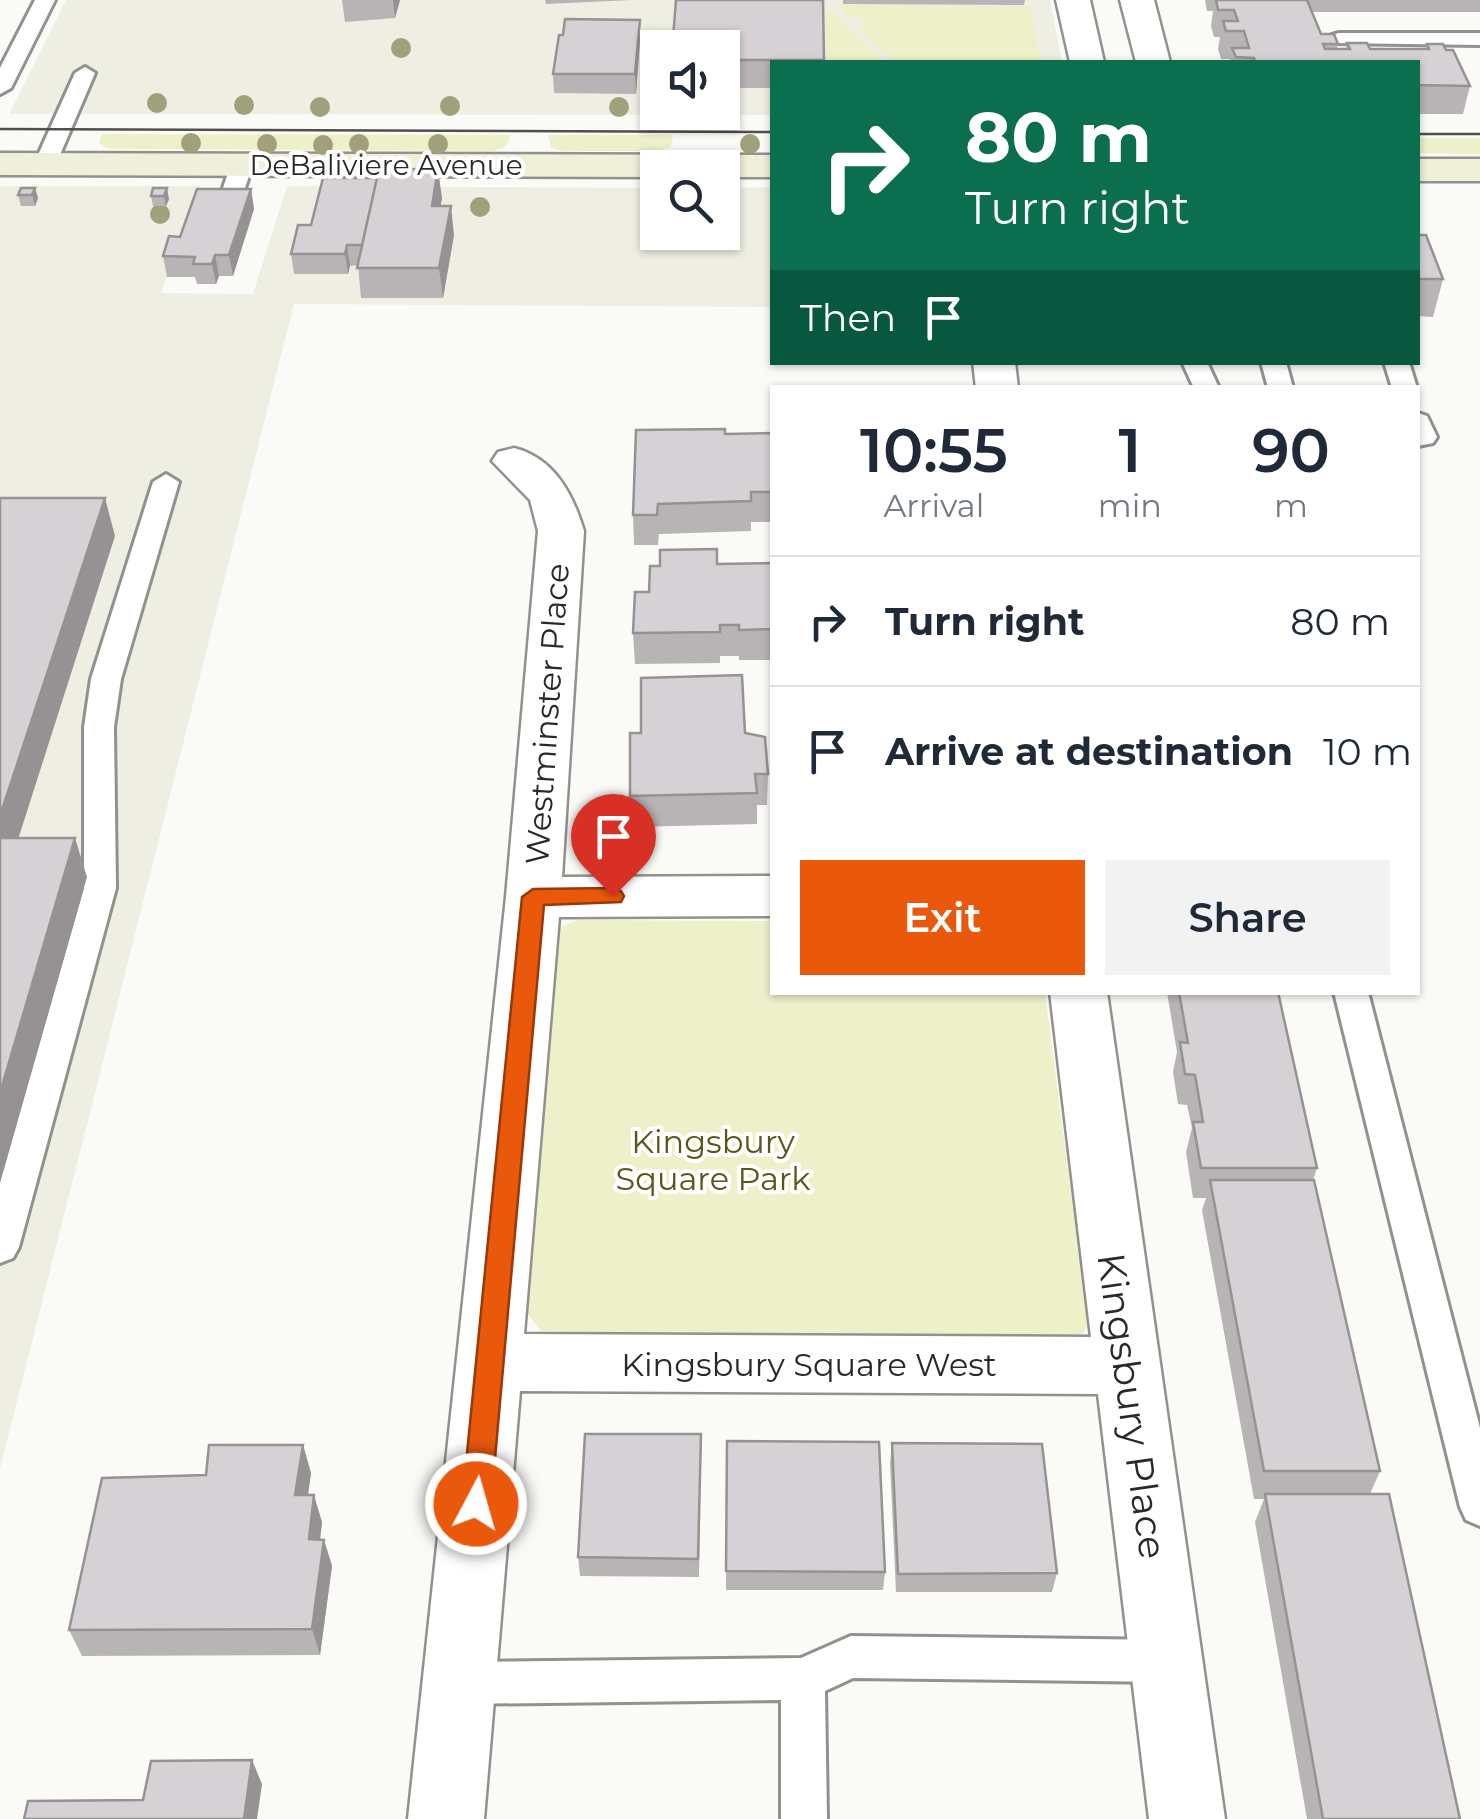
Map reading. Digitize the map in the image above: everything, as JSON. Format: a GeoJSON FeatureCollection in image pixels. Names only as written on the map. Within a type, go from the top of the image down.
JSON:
{"type":"FeatureCollection","features":[{"type":"Feature","properties":{"kind":"main road","name":"DeBaliviere Avenue"},"geometry":{"type":"LineString","coordinates":[[0,164],[770,166]]}},
{"type":"Feature","properties":{"kind":"main road"},"geometry":{"type":"LineString","coordinates":[[1420,170],[1480,170]]}},
{"type":"Feature","properties":{"kind":"street"},"geometry":{"type":"LineString","coordinates":[[1073,0],[1086,60]]}},
{"type":"Feature","properties":{"kind":"street"},"geometry":{"type":"LineString","coordinates":[[1137,0],[1152,60]]}},
{"type":"Feature","properties":{"kind":"street","name":"Westminster Place"},"geometry":{"type":"LineString","coordinates":[[446,1819],[533,897],[560,531],[550,495],[514,462]]}},
{"type":"Feature","properties":{"kind":"street"},"geometry":{"type":"LineString","coordinates":[[533,897],[770,896]]}},
{"type":"Feature","properties":{"kind":"street","name":"Kingsbury Place"},"geometry":{"type":"LineString","coordinates":[[1078,995],[1188,1819]]}},
{"type":"Feature","properties":{"kind":"street","name":"Kingsbury Square West"},"geometry":{"type":"LineString","coordinates":[[490,1362],[1127,1366]]}},
{"type":"Feature","properties":{"kind":"lane"},"geometry":{"type":"LineString","coordinates":[[0,88],[45,0]]}},
{"type":"Feature","properties":{"kind":"lane"},"geometry":{"type":"LineString","coordinates":[[1339,39],[1480,39]]}},
{"type":"Feature","properties":{"kind":"lane"},"geometry":{"type":"LineString","coordinates":[[45,164],[86,73]]}},
{"type":"Feature","properties":{"kind":"lane"},"geometry":{"type":"LineString","coordinates":[[227,209],[242,164]]}},
{"type":"Feature","properties":{"kind":"lane"},"geometry":{"type":"LineString","coordinates":[[0,1247],[100,888],[99,727],[106,679],[166,482]]}},
{"type":"Feature","properties":{"kind":"lane"},"geometry":{"type":"LineString","coordinates":[[1352,995],[1480,1507]]}},
{"type":"Feature","properties":{"kind":"lane"},"geometry":{"type":"LineString","coordinates":[[459,1682],[802,1679],[850,1658],[1166,1661]]}},
{"type":"Feature","properties":{"kind":"lane"},"geometry":{"type":"LineString","coordinates":[[802,1679],[804,1819]]}},
{"type":"Feature","properties":{"kind":"shaded area"},"geometry":{"type":"Polygon","coordinates":[[[66,0],[1050,0],[1062,60],[770,60],[770,115],[740,115],[740,30],[640,30],[640,115],[9,114],[66,0]]]}},
{"type":"Feature","properties":{"kind":"shaded area"},"geometry":{"type":"Polygon","coordinates":[[[0,186],[200,186],[161,293],[253,294],[287,186],[640,188],[640,250],[740,250],[740,188],[770,187],[770,307],[294,304],[0,1469],[0,186]]]}},
{"type":"Feature","properties":{"kind":"green space"},"geometry":{"type":"Polygon","coordinates":[[[839,5],[1030,6],[1041,60],[892,60],[858,27],[866,24],[857,15],[848,17],[839,5]]]}},
{"type":"Feature","properties":{"kind":"green space"},"geometry":{"type":"Polygon","coordinates":[[[825,10],[832,10],[882,60],[827,60],[825,10]]]}},
{"type":"Feature","properties":{"kind":"green space"},"geometry":{"type":"Polygon","coordinates":[[[102,134],[511,135],[505,147],[493,151],[109,149],[99,143],[102,134]]]}},
{"type":"Feature","properties":{"kind":"green space"},"geometry":{"type":"Polygon","coordinates":[[[548,135],[673,135],[671,147],[660,150],[551,148],[548,135]]]}},
{"type":"Feature","properties":{"kind":"green space"},"geometry":{"type":"Polygon","coordinates":[[[1420,138],[1480,138],[1480,154],[1420,153],[1420,138]]]}},
{"type":"Feature","properties":{"kind":"green space","name":"Kingsbury Square Park"},"geometry":{"type":"Polygon","coordinates":[[[577,920],[770,921],[770,995],[1045,995],[1088,1324],[1083,1334],[1055,1339],[541,1331],[524,1309],[554,937],[559,928],[577,920]]]}},
{"type":"Feature","properties":{"kind":"building"},"geometry":{"type":"Polygon","coordinates":[[[676,0],[823,0],[824,60],[740,60],[740,30],[674,30],[676,0]]]}},
{"type":"Feature","properties":{"kind":"building"},"geometry":{"type":"Polygon","coordinates":[[[1216,0],[1307,0],[1321,34],[1334,34],[1338,44],[1323,44],[1325,49],[1350,49],[1347,43],[1367,43],[1370,49],[1429,49],[1427,44],[1443,44],[1446,50],[1453,50],[1470,86],[1420,85],[1420,60],[1236,57],[1232,48],[1249,48],[1244,31],[1226,31],[1223,21],[1238,21],[1234,10],[1218,10],[1216,0]]]}},
{"type":"Feature","properties":{"kind":"building"},"geometry":{"type":"Polygon","coordinates":[[[565,19],[640,20],[635,74],[553,74],[565,19]]]}},
{"type":"Feature","properties":{"kind":"building"},"geometry":{"type":"Polygon","coordinates":[[[379,169],[438,169],[432,206],[451,206],[439,268],[357,268],[379,169]]]}},
{"type":"Feature","properties":{"kind":"building"},"geometry":{"type":"Polygon","coordinates":[[[323,178],[377,178],[362,245],[347,245],[345,254],[291,254],[298,225],[311,225],[323,178]]]}},
{"type":"Feature","properties":{"kind":"building"},"geometry":{"type":"Polygon","coordinates":[[[21,188],[35,188],[32,195],[18,195],[21,188]]]}},
{"type":"Feature","properties":{"kind":"building"},"geometry":{"type":"Polygon","coordinates":[[[153,188],[167,188],[164,196],[151,196],[153,188]]]}},
{"type":"Feature","properties":{"kind":"building"},"geometry":{"type":"Polygon","coordinates":[[[197,189],[251,189],[229,255],[215,255],[212,264],[193,264],[195,257],[163,256],[169,236],[180,237],[197,189]]]}},
{"type":"Feature","properties":{"kind":"building"},"geometry":{"type":"Polygon","coordinates":[[[1420,235],[1426,235],[1443,279],[1420,279],[1420,235]]]}},
{"type":"Feature","properties":{"kind":"building"},"geometry":{"type":"Polygon","coordinates":[[[725,429],[725,434],[770,433],[770,492],[751,492],[751,501],[658,504],[657,515],[633,515],[636,430],[725,429]]]}},
{"type":"Feature","properties":{"kind":"building"},"geometry":{"type":"Polygon","coordinates":[[[0,498],[105,498],[0,816],[0,498]]]}},
{"type":"Feature","properties":{"kind":"building"},"geometry":{"type":"Polygon","coordinates":[[[717,549],[717,564],[770,563],[770,629],[739,630],[739,625],[720,625],[720,632],[633,633],[635,592],[649,592],[650,566],[660,566],[660,550],[717,549]]]}},
{"type":"Feature","properties":{"kind":"building"},"geometry":{"type":"Polygon","coordinates":[[[742,675],[745,733],[765,737],[768,774],[755,774],[757,793],[630,796],[630,733],[641,733],[641,678],[742,675]]]}},
{"type":"Feature","properties":{"kind":"building"},"geometry":{"type":"Polygon","coordinates":[[[0,838],[75,838],[0,1093],[0,838]]]}},
{"type":"Feature","properties":{"kind":"building"},"geometry":{"type":"Polygon","coordinates":[[[1180,995],[1279,995],[1317,1168],[1201,1168],[1193,1122],[1203,1122],[1195,1075],[1185,1074],[1180,1042],[1188,1043],[1180,995]]]}},
{"type":"Feature","properties":{"kind":"building"},"geometry":{"type":"Polygon","coordinates":[[[1210,1180],[1314,1180],[1380,1471],[1264,1471],[1210,1180]]]}},
{"type":"Feature","properties":{"kind":"building"},"geometry":{"type":"Polygon","coordinates":[[[585,1434],[701,1434],[698,1559],[578,1557],[585,1434]]]}},
{"type":"Feature","properties":{"kind":"building"},"geometry":{"type":"Polygon","coordinates":[[[727,1441],[879,1442],[885,1572],[726,1571],[727,1441]]]}},
{"type":"Feature","properties":{"kind":"building"},"geometry":{"type":"Polygon","coordinates":[[[892,1443],[1042,1444],[1057,1573],[898,1574],[892,1443]]]}},
{"type":"Feature","properties":{"kind":"building"},"geometry":{"type":"Polygon","coordinates":[[[209,1445],[303,1445],[295,1495],[314,1495],[309,1539],[324,1540],[312,1629],[69,1630],[102,1478],[206,1475],[209,1445]]]}},
{"type":"Feature","properties":{"kind":"building"},"geometry":{"type":"Polygon","coordinates":[[[1265,1494],[1389,1494],[1460,1819],[1323,1819],[1265,1494]]]}},
{"type":"Feature","properties":{"kind":"building"},"geometry":{"type":"Polygon","coordinates":[[[252,1760],[244,1819],[24,1819],[28,1801],[143,1800],[151,1761],[252,1760]]]}},
{"type":"Feature","properties":{"kind":"tram line"},"geometry":{"type":"LineString","coordinates":[[0,129],[770,132]]}},
{"type":"Feature","properties":{"kind":"tram line"},"geometry":{"type":"LineString","coordinates":[[1420,134],[1480,134]]}},
{"type":"Feature","properties":{"kind":"route"},"geometry":{"type":"LineString","coordinates":[[476,1504],[533,897],[613,896]]}}]}
